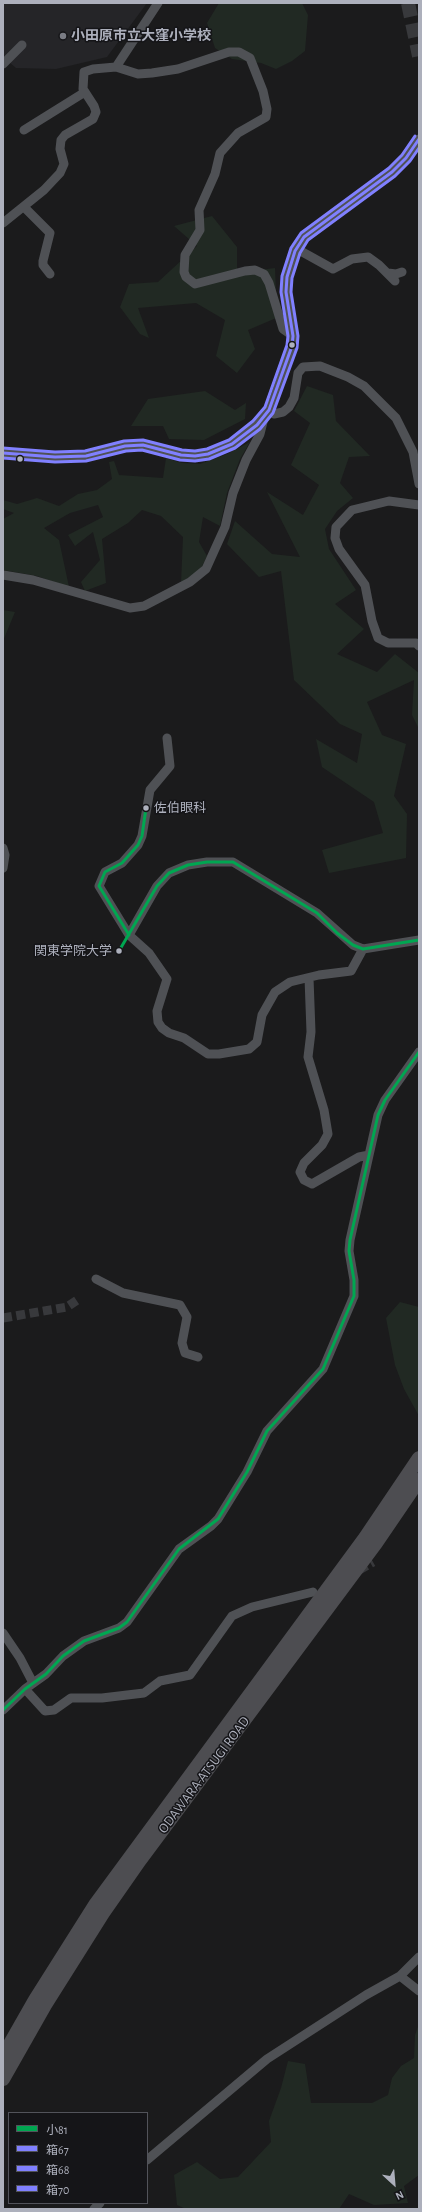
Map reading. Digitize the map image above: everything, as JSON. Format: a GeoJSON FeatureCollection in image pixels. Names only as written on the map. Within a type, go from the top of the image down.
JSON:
{"type":"FeatureCollection","features":[{"type":"Feature","properties":{"kind":"highway","name":"ODAWARA-ATSUGI ROAD"},"geometry":{"type":"LineString","coordinates":[[282,1661],[419,1458]]}},
{"type":"Feature","properties":{"kind":"highway","name":"ODAWARA-ATSUGI ROAD"},"geometry":{"type":"LineString","coordinates":[[3,2056],[35,2000],[94,1905],[135,1857],[282,1661],[376,1543],[419,1480]]}},
{"type":"Feature","properties":{"kind":"highway","name":"ODAWARA-ATSUGI ROAD"},"geometry":{"type":"LineString","coordinates":[[3,2079],[45,2004],[135,1857]]}},
{"type":"Feature","properties":{"kind":"street"},"geometry":{"type":"LineString","coordinates":[[116,67],[158,3]]}},
{"type":"Feature","properties":{"kind":"street"},"geometry":{"type":"LineString","coordinates":[[3,64],[22,45]]}},
{"type":"Feature","properties":{"kind":"street"},"geometry":{"type":"LineString","coordinates":[[3,223],[24,207],[60,173],[64,164],[60,148],[61,140],[65,135],[93,119],[96,112],[94,106],[83,89],[84,72],[93,69],[116,67],[138,74],[152,73],[178,69],[229,52],[239,52],[250,58],[263,91],[267,109],[266,117],[243,130],[220,153],[216,174],[199,210],[200,230],[185,255],[184,272],[186,277],[195,284],[245,271],[255,270],[264,274],[269,283],[283,329],[293,336]]}},
{"type":"Feature","properties":{"kind":"street"},"geometry":{"type":"LineString","coordinates":[[24,130],[85,92]]}},
{"type":"Feature","properties":{"kind":"street"},"geometry":{"type":"LineString","coordinates":[[3,575],[33,580],[130,608],[144,606],[190,582],[206,569],[225,527],[233,493],[246,460],[260,434],[267,412],[286,367],[293,336],[286,292],[287,277],[297,248],[304,237],[392,172],[406,158],[419,139]]}},
{"type":"Feature","properties":{"kind":"street"},"geometry":{"type":"LineString","coordinates":[[24,207],[50,233],[43,261],[50,274]]}},
{"type":"Feature","properties":{"kind":"street"},"geometry":{"type":"LineString","coordinates":[[297,248],[333,269],[352,259],[368,258],[379,265],[395,281]]}},
{"type":"Feature","properties":{"kind":"street"},"geometry":{"type":"LineString","coordinates":[[388,273],[396,274],[402,272]]}},
{"type":"Feature","properties":{"kind":"street"},"geometry":{"type":"LineString","coordinates":[[267,412],[274,414],[283,412],[289,407],[294,398],[298,373],[303,368],[310,365],[320,366],[348,377],[364,386],[396,418],[413,452],[419,484]]}},
{"type":"Feature","properties":{"kind":"street"},"geometry":{"type":"LineString","coordinates":[[3,453],[55,457],[86,456],[126,446],[143,445],[181,455],[208,454],[232,444],[257,425],[267,412]]}},
{"type":"Feature","properties":{"kind":"street"},"geometry":{"type":"LineString","coordinates":[[419,505],[390,501],[352,510],[336,527],[335,538],[339,549],[365,585],[372,621],[378,638],[388,643],[416,643],[419,646]]}},
{"type":"Feature","properties":{"kind":"street"},"geometry":{"type":"LineString","coordinates":[[167,738],[170,766],[150,790],[142,836],[138,845],[122,863],[105,872],[99,886],[129,935],[153,957],[167,979],[158,1012],[159,1025],[165,1031],[184,1038],[208,1054],[235,1052],[252,1047],[256,1042],[262,1015],[275,992],[290,982],[319,975],[351,971],[363,949]]}},
{"type":"Feature","properties":{"kind":"street"},"geometry":{"type":"LineString","coordinates":[[3,848],[5,855],[3,868]]}},
{"type":"Feature","properties":{"kind":"street"},"geometry":{"type":"LineString","coordinates":[[129,935],[157,886],[169,873],[188,865],[206,862],[233,862],[317,913],[338,933],[363,949],[419,940]]}},
{"type":"Feature","properties":{"kind":"street"},"geometry":{"type":"LineString","coordinates":[[309,978],[311,1032],[308,1057],[324,1110],[328,1134],[322,1145],[304,1163],[300,1172],[304,1180],[312,1184],[359,1157],[369,1155]]}},
{"type":"Feature","properties":{"kind":"street"},"geometry":{"type":"LineString","coordinates":[[3,1710],[25,1689],[46,1674],[63,1656],[84,1641],[119,1628],[127,1622],[179,1549],[207,1529],[218,1519],[247,1472],[267,1431],[323,1369],[354,1296],[354,1280],[349,1251],[350,1240],[380,1107],[419,1052]]}},
{"type":"Feature","properties":{"kind":"street"},"geometry":{"type":"LineString","coordinates":[[96,1279],[123,1293],[180,1305],[187,1317],[182,1343],[185,1353],[198,1357]]}},
{"type":"Feature","properties":{"kind":"street"},"geometry":{"type":"LineString","coordinates":[[25,1689],[45,1711],[54,1710],[71,1698],[102,1698],[144,1692],[160,1681],[190,1675],[232,1616],[252,1607],[313,1592]]}},
{"type":"Feature","properties":{"kind":"street"},"geometry":{"type":"LineString","coordinates":[[3,1633],[20,1658],[33,1683]]}},
{"type":"Feature","properties":{"kind":"street"},"geometry":{"type":"LineString","coordinates":[[148,2159],[267,2059],[366,1995],[400,1976],[419,1957]]}},
{"type":"Feature","properties":{"kind":"street"},"geometry":{"type":"LineString","coordinates":[[400,1976],[419,1991]]}},
{"type":"Feature","properties":{"kind":"shaded area","name":"小田原市立大窪小学校"},"geometry":{"type":"Polygon","coordinates":[[[3,3],[147,3],[107,57],[56,69],[16,68],[3,57],[3,3]]]}},
{"type":"Feature","properties":{"kind":"shaded area"},"geometry":{"type":"Polygon","coordinates":[[[219,3],[302,3],[308,15],[305,51],[292,61],[276,69],[261,63],[232,59],[215,48],[207,23],[219,3]]]}},
{"type":"Feature","properties":{"kind":"shaded area"},"geometry":{"type":"Polygon","coordinates":[[[212,216],[237,247],[237,273],[275,268],[276,292],[281,316],[248,330],[255,349],[237,373],[216,356],[225,320],[196,303],[138,308],[149,338],[140,334],[120,307],[129,284],[158,282],[197,246],[174,226],[212,216]]]}},
{"type":"Feature","properties":{"kind":"shaded area"},"geometry":{"type":"Polygon","coordinates":[[[307,386],[333,395],[336,421],[370,456],[349,457],[340,483],[353,498],[337,511],[325,529],[329,549],[356,590],[335,604],[364,629],[337,654],[377,672],[395,654],[419,673],[418,727],[412,715],[414,680],[367,702],[382,735],[406,744],[394,796],[407,814],[406,858],[329,873],[322,850],[383,833],[374,802],[322,767],[316,739],[357,763],[362,734],[340,724],[294,680],[281,571],[259,577],[227,544],[235,521],[272,554],[300,557],[267,492],[303,515],[319,485],[291,465],[310,423],[294,411],[307,386]]]}},
{"type":"Feature","properties":{"kind":"shaded area"},"geometry":{"type":"Polygon","coordinates":[[[205,391],[235,410],[246,403],[245,419],[204,440],[169,439],[163,426],[131,426],[148,399],[205,391]]]}},
{"type":"Feature","properties":{"kind":"shaded area"},"geometry":{"type":"Polygon","coordinates":[[[250,442],[240,459],[227,493],[220,526],[203,517],[199,542],[207,556],[201,569],[181,583],[183,537],[161,516],[142,510],[128,523],[102,539],[106,583],[85,591],[81,582],[100,560],[93,532],[75,546],[68,535],[103,517],[98,505],[70,513],[44,528],[59,540],[69,587],[37,576],[3,570],[3,519],[14,513],[3,509],[3,500],[17,504],[37,498],[59,506],[78,494],[97,490],[112,479],[109,462],[114,461],[119,475],[163,478],[166,458],[182,463],[200,464],[227,454],[250,442]]]}},
{"type":"Feature","properties":{"kind":"shaded area"},"geometry":{"type":"Polygon","coordinates":[[[3,610],[15,612],[3,641],[3,610]]]}},
{"type":"Feature","properties":{"kind":"shaded area"},"geometry":{"type":"Polygon","coordinates":[[[400,1302],[419,1307],[419,1416],[404,1389],[395,1365],[386,1318],[400,1302]]]}},
{"type":"Feature","properties":{"kind":"shaded area"},"geometry":{"type":"Polygon","coordinates":[[[419,2024],[419,2175],[404,2186],[408,2203],[374,2205],[349,2194],[339,2209],[186,2209],[177,2205],[174,2175],[197,2162],[220,2179],[238,2177],[271,2142],[269,2121],[281,2088],[288,2061],[305,2064],[311,2103],[372,2103],[388,2095],[392,2078],[401,2066],[414,2058],[415,2035],[419,2024]]]}},
{"type":"Feature","properties":{"kind":"tunnel"},"geometry":{"type":"LineString","coordinates":[[408,3],[419,56]]}},
{"type":"Feature","properties":{"kind":"tunnel"},"geometry":{"type":"LineString","coordinates":[[3,1318],[67,1307],[79,1299]]}},
{"type":"Feature","properties":{"kind":"tunnel"},"geometry":{"type":"LineString","coordinates":[[359,1570],[373,1562]]}},
{"type":"Feature","properties":{"kind":"transit line","name":"箱70"},"geometry":{"type":"LineString","coordinates":[[3,448],[55,452],[85,451],[124,441],[143,440],[182,450],[195,451],[207,449],[229,440],[253,421],[265,407],[287,345],[288,336],[281,292],[282,276],[291,248],[301,233],[389,168],[402,155],[415,136]]}},
{"type":"Feature","properties":{"kind":"transit line","name":"箱67"},"geometry":{"type":"LineString","coordinates":[[3,453],[55,457],[86,456],[125,446],[143,445],[181,455],[195,456],[208,454],[232,444],[257,425],[269,410],[292,346],[293,336],[286,292],[287,277],[295,251],[304,237],[392,172],[406,158],[419,139]]}},
{"type":"Feature","properties":{"kind":"transit line","name":"箱68"},"geometry":{"type":"LineString","coordinates":[[3,458],[55,462],[86,461],[126,451],[142,450],[180,460],[195,461],[209,459],[235,448],[260,429],[273,413],[297,348],[298,336],[291,292],[292,278],[300,253],[308,240],[395,176],[410,161],[419,148]]}},
{"type":"Feature","properties":{"kind":"transit line","name":"小81"},"geometry":{"type":"LineString","coordinates":[[129,935],[99,886],[105,872],[122,863],[138,845],[142,836],[146,808]]}},
{"type":"Feature","properties":{"kind":"transit line","name":"小81"},"geometry":{"type":"LineString","coordinates":[[119,951],[157,886],[169,873],[188,865],[207,862],[233,862],[317,913],[337,933],[353,945],[363,949],[419,940]]}},
{"type":"Feature","properties":{"kind":"transit line","name":"小81"},"geometry":{"type":"LineString","coordinates":[[3,1710],[25,1689],[46,1674],[63,1656],[84,1641],[119,1628],[127,1622],[179,1549],[218,1519],[247,1472],[267,1431],[323,1369],[354,1296],[354,1280],[349,1251],[350,1240],[378,1115],[385,1100],[419,1052]]}},
{"type":"Feature","properties":{"kind":"place","name":"小田原市立大窪小学校"},"geometry":{"type":"Point","coordinates":[63,36]}},
{"type":"Feature","properties":{"kind":"place","name":"佐伯眼科"},"geometry":{"type":"Point","coordinates":[146,808]}},
{"type":"Feature","properties":{"kind":"place","name":"関東学院大学"},"geometry":{"type":"Point","coordinates":[119,951]}}]}
